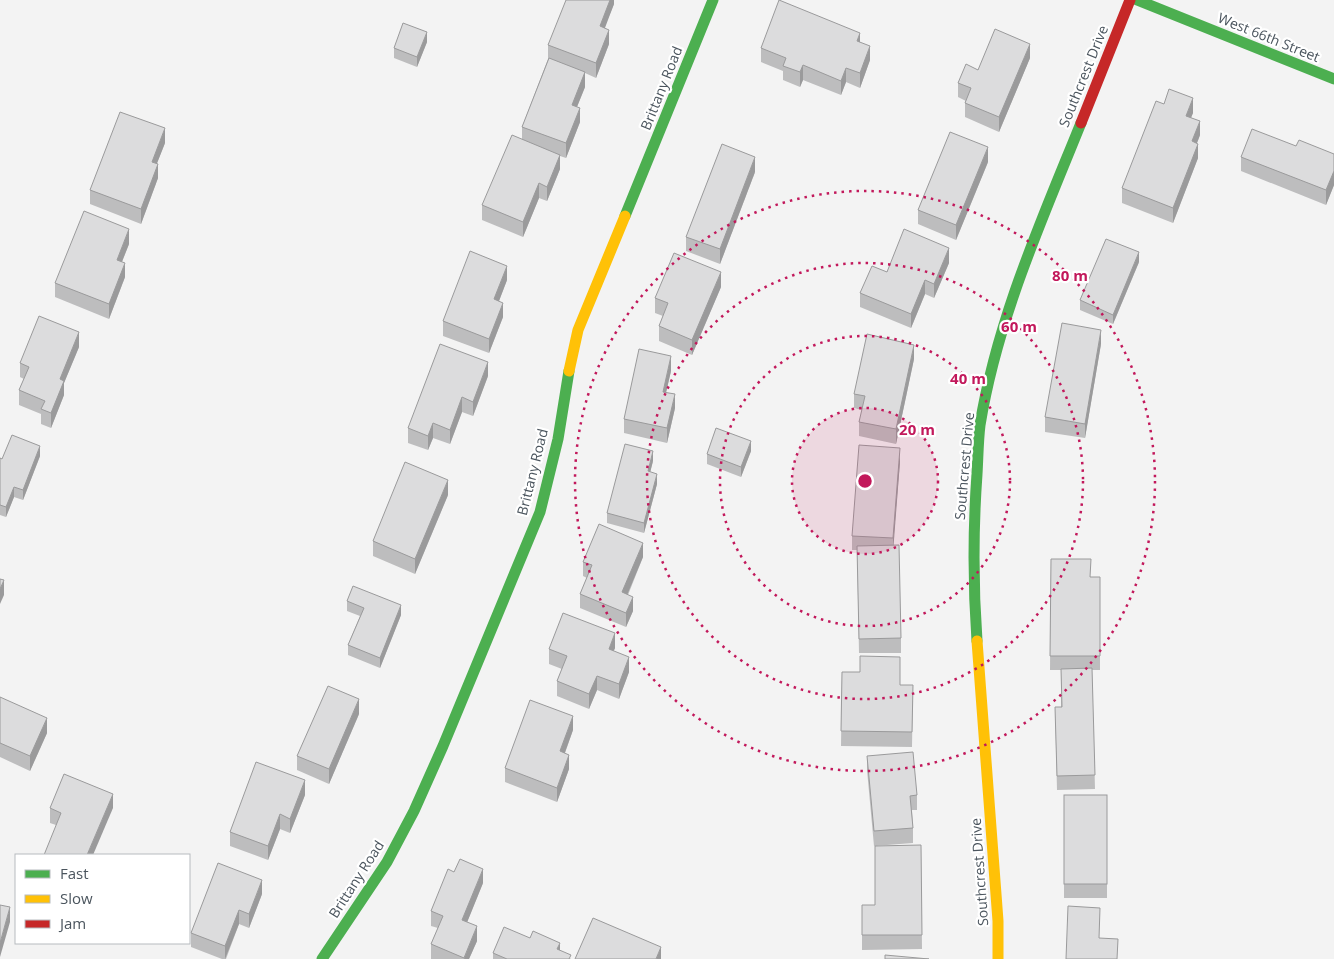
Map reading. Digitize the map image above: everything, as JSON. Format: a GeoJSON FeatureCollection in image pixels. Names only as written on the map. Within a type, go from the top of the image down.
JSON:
{"type":"FeatureCollection","features":[{"type":"Feature","properties":{"kind":"street","name":"Brittany Road"},"geometry":{"type":"LineString","coordinates":[[322,959],[387,862],[414,811],[540,512],[552,467],[566,384],[578,330],[713,0]]}},
{"type":"Feature","properties":{"kind":"street","name":"Southcrest Drive"},"geometry":{"type":"LineString","coordinates":[[998,959],[997,911],[974,599],[974,513],[980,426],[999,340],[1024,266],[1130,0]]}},
{"type":"Feature","properties":{"kind":"street","name":"West 66th Street"},"geometry":{"type":"LineString","coordinates":[[1137,0],[1334,79]]}},
{"type":"Feature","properties":{"kind":"building"},"geometry":{"type":"Polygon","coordinates":[[[566,0],[610,0],[600,26],[609,30],[596,63],[548,45],[566,0]]]}},
{"type":"Feature","properties":{"kind":"building"},"geometry":{"type":"Polygon","coordinates":[[[779,0],[860,33],[857,41],[870,46],[860,73],[846,68],[841,81],[803,65],[800,72],[783,66],[786,58],[761,48],[779,0]]]}},
{"type":"Feature","properties":{"kind":"building"},"geometry":{"type":"Polygon","coordinates":[[[403,23],[427,32],[417,57],[394,48],[403,23]]]}},
{"type":"Feature","properties":{"kind":"building"},"geometry":{"type":"Polygon","coordinates":[[[995,29],[1030,44],[999,117],[965,103],[971,88],[958,83],[966,64],[978,70],[995,29]]]}},
{"type":"Feature","properties":{"kind":"building"},"geometry":{"type":"Polygon","coordinates":[[[549,58],[585,72],[572,105],[580,108],[566,143],[522,127],[549,58]]]}},
{"type":"Feature","properties":{"kind":"building"},"geometry":{"type":"Polygon","coordinates":[[[1169,89],[1193,98],[1186,116],[1200,121],[1192,141],[1198,144],[1173,208],[1122,188],[1156,101],[1164,104],[1169,89]]]}},
{"type":"Feature","properties":{"kind":"building"},"geometry":{"type":"Polygon","coordinates":[[[120,112],[165,128],[152,162],[158,164],[141,209],[90,190],[120,112]]]}},
{"type":"Feature","properties":{"kind":"building"},"geometry":{"type":"Polygon","coordinates":[[[1252,129],[1296,146],[1299,140],[1334,154],[1334,171],[1326,190],[1241,157],[1252,129]]]}},
{"type":"Feature","properties":{"kind":"building"},"geometry":{"type":"Polygon","coordinates":[[[950,132],[988,147],[956,225],[918,210],[950,132]]]}},
{"type":"Feature","properties":{"kind":"building"},"geometry":{"type":"Polygon","coordinates":[[[512,135],[560,155],[547,187],[539,183],[523,222],[482,205],[512,135]]]}},
{"type":"Feature","properties":{"kind":"building"},"geometry":{"type":"Polygon","coordinates":[[[722,144],[755,157],[720,249],[686,237],[722,144]]]}},
{"type":"Feature","properties":{"kind":"building"},"geometry":{"type":"Polygon","coordinates":[[[84,211],[129,229],[117,260],[125,263],[109,304],[55,283],[84,211]]]}},
{"type":"Feature","properties":{"kind":"building"},"geometry":{"type":"Polygon","coordinates":[[[904,229],[949,248],[934,284],[925,280],[911,314],[860,293],[872,266],[887,272],[904,229]]]}},
{"type":"Feature","properties":{"kind":"building"},"geometry":{"type":"Polygon","coordinates":[[[1106,239],[1139,252],[1113,315],[1080,300],[1106,239]]]}},
{"type":"Feature","properties":{"kind":"building"},"geometry":{"type":"Polygon","coordinates":[[[470,251],[507,266],[494,299],[503,303],[489,339],[443,321],[470,251]]]}},
{"type":"Feature","properties":{"kind":"building"},"geometry":{"type":"Polygon","coordinates":[[[674,253],[721,272],[692,340],[659,326],[668,303],[655,298],[674,253]]]}},
{"type":"Feature","properties":{"kind":"building"},"geometry":{"type":"Polygon","coordinates":[[[39,316],[79,332],[60,379],[64,381],[51,413],[41,409],[45,401],[19,390],[29,367],[20,363],[39,316]]]}},
{"type":"Feature","properties":{"kind":"building"},"geometry":{"type":"Polygon","coordinates":[[[1062,323],[1101,330],[1085,424],[1045,417],[1062,323]]]}},
{"type":"Feature","properties":{"kind":"building"},"geometry":{"type":"Polygon","coordinates":[[[867,334],[914,345],[896,429],[859,422],[865,396],[854,394],[867,334]]]}},
{"type":"Feature","properties":{"kind":"building"},"geometry":{"type":"Polygon","coordinates":[[[440,344],[488,362],[473,402],[462,397],[450,430],[433,423],[428,436],[408,428],[440,344]]]}},
{"type":"Feature","properties":{"kind":"building"},"geometry":{"type":"Polygon","coordinates":[[[639,349],[671,356],[663,392],[675,394],[667,428],[624,419],[639,349]]]}},
{"type":"Feature","properties":{"kind":"building"},"geometry":{"type":"Polygon","coordinates":[[[716,428],[751,441],[741,467],[707,454],[716,428]]]}},
{"type":"Feature","properties":{"kind":"building"},"geometry":{"type":"Polygon","coordinates":[[[12,435],[40,446],[23,490],[14,487],[6,507],[0,505],[0,458],[2,459],[12,435]]]}},
{"type":"Feature","properties":{"kind":"building"},"geometry":{"type":"Polygon","coordinates":[[[625,444],[653,451],[648,471],[657,474],[644,523],[607,513],[625,444]]]}},
{"type":"Feature","properties":{"kind":"building"},"geometry":{"type":"Polygon","coordinates":[[[859,445],[900,448],[893,538],[852,536],[859,445]]]}},
{"type":"Feature","properties":{"kind":"building"},"geometry":{"type":"Polygon","coordinates":[[[405,462],[448,480],[415,559],[373,541],[405,462]]]}},
{"type":"Feature","properties":{"kind":"building"},"geometry":{"type":"Polygon","coordinates":[[[599,524],[643,543],[622,592],[633,597],[626,613],[580,594],[592,565],[583,562],[599,524]]]}},
{"type":"Feature","properties":{"kind":"building"},"geometry":{"type":"Polygon","coordinates":[[[899,545],[901,638],[859,639],[857,546],[899,545]]]}},
{"type":"Feature","properties":{"kind":"building"},"geometry":{"type":"Polygon","coordinates":[[[1051,559],[1091,559],[1090,577],[1100,577],[1100,656],[1050,656],[1051,559]]]}},
{"type":"Feature","properties":{"kind":"building"},"geometry":{"type":"Polygon","coordinates":[[[0,579],[4,580],[0,589],[0,579]]]}},
{"type":"Feature","properties":{"kind":"building"},"geometry":{"type":"Polygon","coordinates":[[[353,586],[401,605],[380,658],[348,645],[364,608],[347,601],[353,586]]]}},
{"type":"Feature","properties":{"kind":"building"},"geometry":{"type":"Polygon","coordinates":[[[563,613],[615,633],[609,649],[629,657],[619,684],[597,676],[589,694],[557,681],[567,656],[549,649],[563,613]]]}},
{"type":"Feature","properties":{"kind":"building"},"geometry":{"type":"Polygon","coordinates":[[[860,656],[900,657],[900,685],[913,685],[912,732],[841,731],[842,672],[860,672],[860,656]]]}},
{"type":"Feature","properties":{"kind":"building"},"geometry":{"type":"Polygon","coordinates":[[[1092,668],[1095,775],[1057,776],[1055,707],[1062,707],[1061,669],[1092,668]]]}},
{"type":"Feature","properties":{"kind":"building"},"geometry":{"type":"Polygon","coordinates":[[[328,686],[359,699],[329,769],[297,756],[328,686]]]}},
{"type":"Feature","properties":{"kind":"building"},"geometry":{"type":"Polygon","coordinates":[[[0,697],[47,718],[30,756],[0,743],[0,697]]]}},
{"type":"Feature","properties":{"kind":"building"},"geometry":{"type":"Polygon","coordinates":[[[530,700],[573,716],[560,751],[569,755],[557,788],[505,768],[530,700]]]}},
{"type":"Feature","properties":{"kind":"building"},"geometry":{"type":"Polygon","coordinates":[[[913,752],[917,795],[910,796],[913,828],[874,831],[867,756],[913,752]]]}},
{"type":"Feature","properties":{"kind":"building"},"geometry":{"type":"Polygon","coordinates":[[[256,762],[305,780],[290,819],[280,814],[268,846],[230,832],[256,762]]]}},
{"type":"Feature","properties":{"kind":"building"},"geometry":{"type":"Polygon","coordinates":[[[64,774],[113,794],[87,854],[44,854],[61,813],[50,808],[64,774]]]}},
{"type":"Feature","properties":{"kind":"building"},"geometry":{"type":"Polygon","coordinates":[[[1064,795],[1107,795],[1107,884],[1064,884],[1064,795]]]}},
{"type":"Feature","properties":{"kind":"building"},"geometry":{"type":"Polygon","coordinates":[[[921,845],[922,935],[862,935],[862,905],[875,905],[875,846],[921,845]]]}},
{"type":"Feature","properties":{"kind":"building"},"geometry":{"type":"Polygon","coordinates":[[[460,859],[483,869],[462,920],[477,926],[464,958],[431,944],[443,916],[431,911],[448,869],[454,872],[460,859]]]}},
{"type":"Feature","properties":{"kind":"building"},"geometry":{"type":"Polygon","coordinates":[[[218,863],[262,880],[249,914],[239,910],[225,946],[191,933],[218,863]]]}},
{"type":"Feature","properties":{"kind":"building"},"geometry":{"type":"Polygon","coordinates":[[[0,905],[10,907],[0,943],[0,905]]]}},
{"type":"Feature","properties":{"kind":"building"},"geometry":{"type":"Polygon","coordinates":[[[1068,906],[1100,908],[1099,938],[1118,939],[1117,959],[1066,959],[1068,906]]]}},
{"type":"Feature","properties":{"kind":"building"},"geometry":{"type":"Polygon","coordinates":[[[593,918],[661,947],[656,959],[575,959],[593,918]]]}},
{"type":"Feature","properties":{"kind":"building"},"geometry":{"type":"Polygon","coordinates":[[[504,927],[530,938],[533,931],[560,943],[557,949],[571,955],[569,959],[507,959],[493,953],[504,927]]]}},
{"type":"Feature","properties":{"kind":"building"},"geometry":{"type":"Polygon","coordinates":[[[885,955],[929,959],[885,959],[885,955]]]}},
{"type":"Feature","properties":{"kind":"traffic: fast"},"geometry":{"type":"LineString","coordinates":[[625,216],[713,0]]}},
{"type":"Feature","properties":{"kind":"traffic: fast"},"geometry":{"type":"LineString","coordinates":[[1137,0],[1334,79]]}},
{"type":"Feature","properties":{"kind":"traffic: fast"},"geometry":{"type":"LineString","coordinates":[[977,641],[974,578],[980,425],[997,347],[1009,309],[1036,234],[1081,123]]}},
{"type":"Feature","properties":{"kind":"traffic: fast"},"geometry":{"type":"LineString","coordinates":[[322,959],[387,862],[414,811],[443,746],[540,512],[558,439],[569,371]]}},
{"type":"Feature","properties":{"kind":"traffic: slow"},"geometry":{"type":"LineString","coordinates":[[569,371],[578,330],[625,216]]}},
{"type":"Feature","properties":{"kind":"traffic: slow"},"geometry":{"type":"LineString","coordinates":[[977,641],[998,921],[998,959]]}},
{"type":"Feature","properties":{"kind":"traffic: jam"},"geometry":{"type":"LineString","coordinates":[[1081,123],[1130,0]]}}]}
